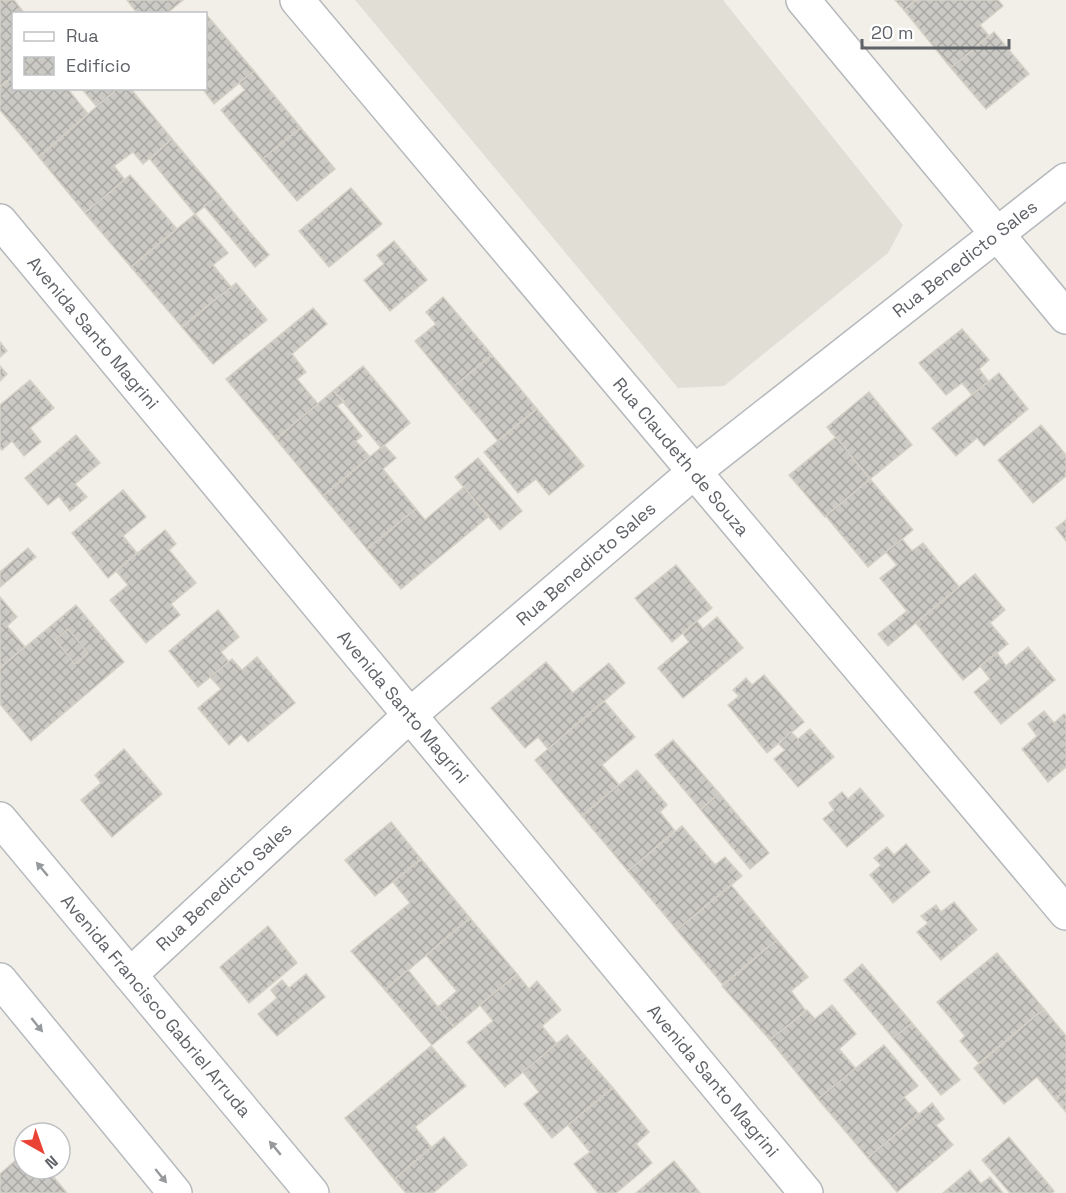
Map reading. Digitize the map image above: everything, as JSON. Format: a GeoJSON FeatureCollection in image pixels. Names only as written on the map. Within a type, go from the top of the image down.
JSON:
{"type":"FeatureCollection","features":[{"type":"Feature","properties":{"kind":"street","name":"Rua Claudeth de Souza"},"geometry":{"type":"LineString","coordinates":[[297,0],[1066,914]]}},
{"type":"Feature","properties":{"kind":"street"},"geometry":{"type":"LineString","coordinates":[[803,0],[1066,317]]}},
{"type":"Feature","properties":{"kind":"street","name":"Rua Benedicto Sales"},"geometry":{"type":"LineString","coordinates":[[130,975],[410,716],[694,472],[1066,180]]}},
{"type":"Feature","properties":{"kind":"street","name":"Avenida Santo Magrini"},"geometry":{"type":"LineString","coordinates":[[0,221],[806,1193]]}},
{"type":"Feature","properties":{"kind":"street","name":"Avenida Francisco Gabriel Arruda"},"geometry":{"type":"LineString","coordinates":[[0,819],[312,1193]]}},
{"type":"Feature","properties":{"kind":"street"},"geometry":{"type":"LineString","coordinates":[[0,980],[175,1193]]}},
{"type":"Feature","properties":{"kind":"shaded area"},"geometry":{"type":"Polygon","coordinates":[[[355,0],[723,0],[903,225],[888,253],[724,386],[678,388],[355,0]]]}},
{"type":"Feature","properties":{"kind":"building"},"geometry":{"type":"Polygon","coordinates":[[[0,0],[14,0],[23,12],[12,12],[12,78],[0,87],[0,0]]]}},
{"type":"Feature","properties":{"kind":"building"},"geometry":{"type":"Polygon","coordinates":[[[127,0],[183,0],[168,12],[136,12],[127,0]]]}},
{"type":"Feature","properties":{"kind":"building"},"geometry":{"type":"Polygon","coordinates":[[[895,0],[916,0],[904,10],[895,0]]]}},
{"type":"Feature","properties":{"kind":"building"},"geometry":{"type":"Polygon","coordinates":[[[916,0],[998,0],[1003,6],[980,25],[989,36],[951,68],[904,10],[916,0]]]}},
{"type":"Feature","properties":{"kind":"building"},"geometry":{"type":"Polygon","coordinates":[[[207,15],[254,71],[214,104],[204,90],[207,90],[207,15]]]}},
{"type":"Feature","properties":{"kind":"building"},"geometry":{"type":"Polygon","coordinates":[[[994,32],[1029,74],[986,109],[951,68],[994,32]]]}},
{"type":"Feature","properties":{"kind":"building"},"geometry":{"type":"Polygon","coordinates":[[[254,71],[301,128],[262,159],[221,110],[245,90],[239,83],[254,71]]]}},
{"type":"Feature","properties":{"kind":"building"},"geometry":{"type":"Polygon","coordinates":[[[12,78],[12,90],[69,90],[88,114],[39,157],[0,110],[0,87],[12,78]]]}},
{"type":"Feature","properties":{"kind":"building"},"geometry":{"type":"Polygon","coordinates":[[[83,90],[116,90],[97,107],[83,90]]]}},
{"type":"Feature","properties":{"kind":"building"},"geometry":{"type":"Polygon","coordinates":[[[116,90],[132,90],[172,139],[143,164],[133,152],[114,166],[125,180],[85,213],[39,157],[116,90]]]}},
{"type":"Feature","properties":{"kind":"building"},"geometry":{"type":"Polygon","coordinates":[[[301,128],[335,169],[297,201],[262,159],[301,128]]]}},
{"type":"Feature","properties":{"kind":"building"},"geometry":{"type":"Polygon","coordinates":[[[172,139],[219,195],[195,214],[150,159],[172,139]]]}},
{"type":"Feature","properties":{"kind":"building"},"geometry":{"type":"Polygon","coordinates":[[[130,175],[177,229],[131,267],[85,213],[130,175]]]}},
{"type":"Feature","properties":{"kind":"building"},"geometry":{"type":"Polygon","coordinates":[[[351,188],[382,224],[329,267],[299,231],[351,188]]]}},
{"type":"Feature","properties":{"kind":"building"},"geometry":{"type":"Polygon","coordinates":[[[219,195],[269,255],[255,267],[204,206],[219,195]]]}},
{"type":"Feature","properties":{"kind":"building"},"geometry":{"type":"Polygon","coordinates":[[[195,214],[228,253],[213,265],[231,287],[182,327],[131,267],[195,214]]]}},
{"type":"Feature","properties":{"kind":"building"},"geometry":{"type":"Polygon","coordinates":[[[394,241],[427,280],[390,311],[364,280],[384,264],[377,255],[394,241]]]}},
{"type":"Feature","properties":{"kind":"building"},"geometry":{"type":"Polygon","coordinates":[[[236,283],[267,320],[213,364],[182,327],[236,283]]]}},
{"type":"Feature","properties":{"kind":"building"},"geometry":{"type":"Polygon","coordinates":[[[443,297],[492,355],[453,387],[415,341],[436,324],[426,312],[443,297]]]}},
{"type":"Feature","properties":{"kind":"building"},"geometry":{"type":"Polygon","coordinates":[[[313,308],[327,324],[292,354],[306,372],[297,379],[318,404],[276,439],[226,379],[313,308]]]}},
{"type":"Feature","properties":{"kind":"building"},"geometry":{"type":"Polygon","coordinates":[[[962,329],[989,360],[979,369],[988,381],[972,395],[962,383],[946,395],[919,363],[962,329]]]}},
{"type":"Feature","properties":{"kind":"building"},"geometry":{"type":"Polygon","coordinates":[[[0,342],[7,351],[0,357],[0,342]]]}},
{"type":"Feature","properties":{"kind":"building"},"geometry":{"type":"Polygon","coordinates":[[[492,355],[537,409],[498,441],[453,387],[492,355]]]}},
{"type":"Feature","properties":{"kind":"building"},"geometry":{"type":"Polygon","coordinates":[[[0,366],[7,374],[0,381],[0,366]]]}},
{"type":"Feature","properties":{"kind":"building"},"geometry":{"type":"Polygon","coordinates":[[[363,366],[410,423],[381,448],[344,401],[333,391],[363,366]]]}},
{"type":"Feature","properties":{"kind":"building"},"geometry":{"type":"Polygon","coordinates":[[[999,373],[1028,409],[984,446],[977,438],[956,456],[932,428],[999,373]]]}},
{"type":"Feature","properties":{"kind":"building"},"geometry":{"type":"Polygon","coordinates":[[[30,380],[54,408],[30,428],[41,442],[24,456],[12,441],[2,450],[0,448],[0,405],[30,380]]]}},
{"type":"Feature","properties":{"kind":"building"},"geometry":{"type":"Polygon","coordinates":[[[333,391],[343,402],[337,406],[362,436],[356,441],[370,457],[323,496],[276,439],[333,391]]]}},
{"type":"Feature","properties":{"kind":"building"},"geometry":{"type":"Polygon","coordinates":[[[869,392],[912,445],[870,479],[827,427],[869,392]]]}},
{"type":"Feature","properties":{"kind":"building"},"geometry":{"type":"Polygon","coordinates":[[[537,409],[584,466],[549,495],[536,479],[518,493],[484,452],[537,409]]]}},
{"type":"Feature","properties":{"kind":"building"},"geometry":{"type":"Polygon","coordinates":[[[1041,425],[1066,455],[1066,476],[1033,503],[998,460],[1041,425]]]}},
{"type":"Feature","properties":{"kind":"building"},"geometry":{"type":"Polygon","coordinates":[[[76,435],[100,463],[75,484],[87,497],[70,511],[59,496],[48,505],[25,478],[76,435]]]}},
{"type":"Feature","properties":{"kind":"building"},"geometry":{"type":"Polygon","coordinates":[[[836,437],[870,479],[825,517],[789,475],[836,437]]]}},
{"type":"Feature","properties":{"kind":"building"},"geometry":{"type":"Polygon","coordinates":[[[384,445],[396,458],[383,469],[416,509],[367,549],[323,496],[384,445]]]}},
{"type":"Feature","properties":{"kind":"building"},"geometry":{"type":"Polygon","coordinates":[[[478,458],[522,511],[500,530],[455,477],[478,458]]]}},
{"type":"Feature","properties":{"kind":"building"},"geometry":{"type":"Polygon","coordinates":[[[870,479],[913,530],[868,567],[826,516],[870,479]]]}},
{"type":"Feature","properties":{"kind":"building"},"geometry":{"type":"Polygon","coordinates":[[[464,487],[488,517],[401,589],[367,549],[416,509],[425,520],[464,487]]]}},
{"type":"Feature","properties":{"kind":"building"},"geometry":{"type":"Polygon","coordinates":[[[123,490],[146,517],[123,536],[137,553],[108,578],[72,533],[123,490]]]}},
{"type":"Feature","properties":{"kind":"building"},"geometry":{"type":"Polygon","coordinates":[[[1066,520],[1066,541],[1056,528],[1066,520]]]}},
{"type":"Feature","properties":{"kind":"building"},"geometry":{"type":"Polygon","coordinates":[[[165,530],[176,544],[169,550],[196,583],[171,604],[180,615],[146,643],[110,600],[128,585],[116,571],[165,530]]]}},
{"type":"Feature","properties":{"kind":"building"},"geometry":{"type":"Polygon","coordinates":[[[902,539],[912,551],[923,543],[959,587],[888,646],[878,634],[907,611],[880,578],[897,565],[886,552],[902,539]]]}},
{"type":"Feature","properties":{"kind":"building"},"geometry":{"type":"Polygon","coordinates":[[[28,548],[36,557],[0,587],[0,572],[28,548]]]}},
{"type":"Feature","properties":{"kind":"building"},"geometry":{"type":"Polygon","coordinates":[[[676,565],[712,608],[672,642],[635,598],[676,565]]]}},
{"type":"Feature","properties":{"kind":"building"},"geometry":{"type":"Polygon","coordinates":[[[975,574],[1005,610],[990,623],[1008,644],[963,680],[916,623],[975,574]]]}},
{"type":"Feature","properties":{"kind":"building"},"geometry":{"type":"Polygon","coordinates":[[[0,597],[17,617],[7,626],[25,647],[0,668],[0,597]]]}},
{"type":"Feature","properties":{"kind":"building"},"geometry":{"type":"Polygon","coordinates":[[[76,605],[124,662],[31,741],[0,704],[0,668],[76,605]]]}},
{"type":"Feature","properties":{"kind":"building"},"geometry":{"type":"Polygon","coordinates":[[[218,610],[239,637],[221,652],[229,662],[198,687],[169,651],[218,610]]]}},
{"type":"Feature","properties":{"kind":"building"},"geometry":{"type":"Polygon","coordinates":[[[717,617],[743,648],[683,698],[658,668],[689,642],[683,634],[697,621],[703,629],[717,617]]]}},
{"type":"Feature","properties":{"kind":"building"},"geometry":{"type":"Polygon","coordinates":[[[68,629],[88,653],[75,664],[55,640],[68,629]]]}},
{"type":"Feature","properties":{"kind":"building"},"geometry":{"type":"Polygon","coordinates":[[[1028,647],[1055,680],[1001,724],[974,692],[990,679],[980,666],[997,653],[1006,666],[1028,647]]]}},
{"type":"Feature","properties":{"kind":"building"},"geometry":{"type":"Polygon","coordinates":[[[257,657],[295,703],[248,742],[241,734],[229,745],[198,708],[221,689],[210,677],[232,659],[242,670],[257,657]]]}},
{"type":"Feature","properties":{"kind":"building"},"geometry":{"type":"Polygon","coordinates":[[[546,662],[573,693],[609,663],[625,683],[548,749],[538,737],[525,748],[491,708],[546,662]]]}},
{"type":"Feature","properties":{"kind":"building"},"geometry":{"type":"Polygon","coordinates":[[[764,675],[804,722],[767,753],[728,705],[739,696],[733,690],[746,678],[752,685],[764,675]]]}},
{"type":"Feature","properties":{"kind":"building"},"geometry":{"type":"Polygon","coordinates":[[[604,701],[635,737],[602,765],[619,785],[582,816],[535,760],[604,701]]]}},
{"type":"Feature","properties":{"kind":"building"},"geometry":{"type":"Polygon","coordinates":[[[1044,711],[1054,723],[1064,714],[1066,716],[1066,767],[1048,782],[1022,749],[1037,736],[1028,724],[1044,711]]]}},
{"type":"Feature","properties":{"kind":"building"},"geometry":{"type":"Polygon","coordinates":[[[810,729],[834,757],[798,787],[774,759],[785,750],[779,744],[791,732],[798,739],[810,729]]]}},
{"type":"Feature","properties":{"kind":"building"},"geometry":{"type":"Polygon","coordinates":[[[673,740],[719,793],[701,810],[655,755],[673,740]]]}},
{"type":"Feature","properties":{"kind":"building"},"geometry":{"type":"Polygon","coordinates":[[[124,749],[162,794],[112,837],[81,800],[101,783],[95,775],[124,749]]]}},
{"type":"Feature","properties":{"kind":"building"},"geometry":{"type":"Polygon","coordinates":[[[637,770],[667,805],[660,812],[675,831],[628,871],[582,816],[637,770]]]}},
{"type":"Feature","properties":{"kind":"building"},"geometry":{"type":"Polygon","coordinates":[[[860,788],[884,816],[847,847],[823,819],[834,810],[829,803],[842,792],[848,799],[860,788]]]}},
{"type":"Feature","properties":{"kind":"building"},"geometry":{"type":"Polygon","coordinates":[[[719,793],[769,853],[750,869],[701,810],[719,793]]]}},
{"type":"Feature","properties":{"kind":"building"},"geometry":{"type":"Polygon","coordinates":[[[391,822],[421,859],[375,896],[345,860],[391,822]]]}},
{"type":"Feature","properties":{"kind":"building"},"geometry":{"type":"Polygon","coordinates":[[[682,826],[715,865],[725,857],[742,876],[677,930],[628,871],[682,826]]]}},
{"type":"Feature","properties":{"kind":"building"},"geometry":{"type":"Polygon","coordinates":[[[906,844],[930,872],[893,903],[870,875],[881,865],[874,858],[887,847],[894,855],[906,844]]]}},
{"type":"Feature","properties":{"kind":"building"},"geometry":{"type":"Polygon","coordinates":[[[421,859],[470,918],[385,990],[351,951],[410,903],[393,882],[421,859]]]}},
{"type":"Feature","properties":{"kind":"building"},"geometry":{"type":"Polygon","coordinates":[[[731,885],[777,940],[723,985],[677,930],[731,885]]]}},
{"type":"Feature","properties":{"kind":"building"},"geometry":{"type":"Polygon","coordinates":[[[954,902],[977,930],[941,960],[917,932],[928,923],[921,916],[936,905],[941,912],[954,902]]]}},
{"type":"Feature","properties":{"kind":"building"},"geometry":{"type":"Polygon","coordinates":[[[470,918],[517,974],[454,1027],[438,1007],[457,991],[426,955],[470,918]]]}},
{"type":"Feature","properties":{"kind":"building"},"geometry":{"type":"Polygon","coordinates":[[[268,926],[297,963],[249,1003],[220,967],[268,926]]]}},
{"type":"Feature","properties":{"kind":"building"},"geometry":{"type":"Polygon","coordinates":[[[777,940],[808,977],[791,991],[806,1011],[770,1040],[722,986],[777,940]]]}},
{"type":"Feature","properties":{"kind":"building"},"geometry":{"type":"Polygon","coordinates":[[[997,953],[1044,1009],[979,1063],[960,1041],[965,1036],[937,1002],[997,953]]]}},
{"type":"Feature","properties":{"kind":"building"},"geometry":{"type":"Polygon","coordinates":[[[862,964],[912,1023],[893,1038],[844,980],[862,964]]]}},
{"type":"Feature","properties":{"kind":"building"},"geometry":{"type":"Polygon","coordinates":[[[408,970],[454,1027],[432,1045],[385,990],[408,970]]]}},
{"type":"Feature","properties":{"kind":"building"},"geometry":{"type":"Polygon","coordinates":[[[306,974],[325,997],[277,1036],[258,1014],[277,998],[271,990],[282,980],[289,988],[306,974]]]}},
{"type":"Feature","properties":{"kind":"building"},"geometry":{"type":"Polygon","coordinates":[[[517,974],[529,989],[537,981],[561,1010],[542,1026],[557,1044],[505,1087],[467,1042],[493,1021],[480,1005],[517,974]]]}},
{"type":"Feature","properties":{"kind":"building"},"geometry":{"type":"Polygon","coordinates":[[[832,1005],[856,1034],[839,1049],[856,1069],[818,1099],[770,1040],[807,1010],[815,1019],[832,1005]]]}},
{"type":"Feature","properties":{"kind":"building"},"geometry":{"type":"Polygon","coordinates":[[[1044,1009],[1066,1036],[1066,1090],[1055,1099],[1037,1077],[1004,1104],[974,1068],[1044,1009]]]}},
{"type":"Feature","properties":{"kind":"building"},"geometry":{"type":"Polygon","coordinates":[[[912,1023],[960,1080],[941,1095],[893,1038],[912,1023]]]}},
{"type":"Feature","properties":{"kind":"building"},"geometry":{"type":"Polygon","coordinates":[[[567,1035],[613,1088],[552,1138],[524,1104],[539,1092],[523,1072],[567,1035]]]}},
{"type":"Feature","properties":{"kind":"building"},"geometry":{"type":"Polygon","coordinates":[[[884,1045],[918,1086],[904,1097],[919,1114],[868,1158],[818,1099],[884,1045]]]}},
{"type":"Feature","properties":{"kind":"building"},"geometry":{"type":"Polygon","coordinates":[[[431,1046],[466,1086],[415,1127],[432,1148],[394,1179],[345,1118],[431,1046]]]}},
{"type":"Feature","properties":{"kind":"building"},"geometry":{"type":"Polygon","coordinates":[[[613,1088],[649,1132],[636,1144],[652,1163],[616,1193],[598,1193],[574,1164],[590,1152],[568,1125],[613,1088]]]}},
{"type":"Feature","properties":{"kind":"building"},"geometry":{"type":"Polygon","coordinates":[[[1066,1090],[1066,1112],[1055,1099],[1066,1090]]]}},
{"type":"Feature","properties":{"kind":"building"},"geometry":{"type":"Polygon","coordinates":[[[932,1103],[944,1119],[936,1125],[953,1145],[897,1192],[868,1158],[932,1103]]]}},
{"type":"Feature","properties":{"kind":"building"},"geometry":{"type":"Polygon","coordinates":[[[444,1137],[467,1165],[433,1193],[406,1193],[394,1179],[444,1137]]]}},
{"type":"Feature","properties":{"kind":"building"},"geometry":{"type":"Polygon","coordinates":[[[1009,1137],[1054,1191],[1052,1193],[1010,1193],[982,1160],[1009,1137]]]}},
{"type":"Feature","properties":{"kind":"building"},"geometry":{"type":"Polygon","coordinates":[[[674,1161],[700,1193],[636,1193],[674,1161]]]}},
{"type":"Feature","properties":{"kind":"building"},"geometry":{"type":"Polygon","coordinates":[[[12,1164],[12,1181],[57,1181],[67,1193],[0,1193],[0,1174],[12,1164]]]}},
{"type":"Feature","properties":{"kind":"building"},"geometry":{"type":"Polygon","coordinates":[[[970,1170],[981,1184],[990,1177],[1003,1193],[943,1193],[970,1170]]]}}]}
